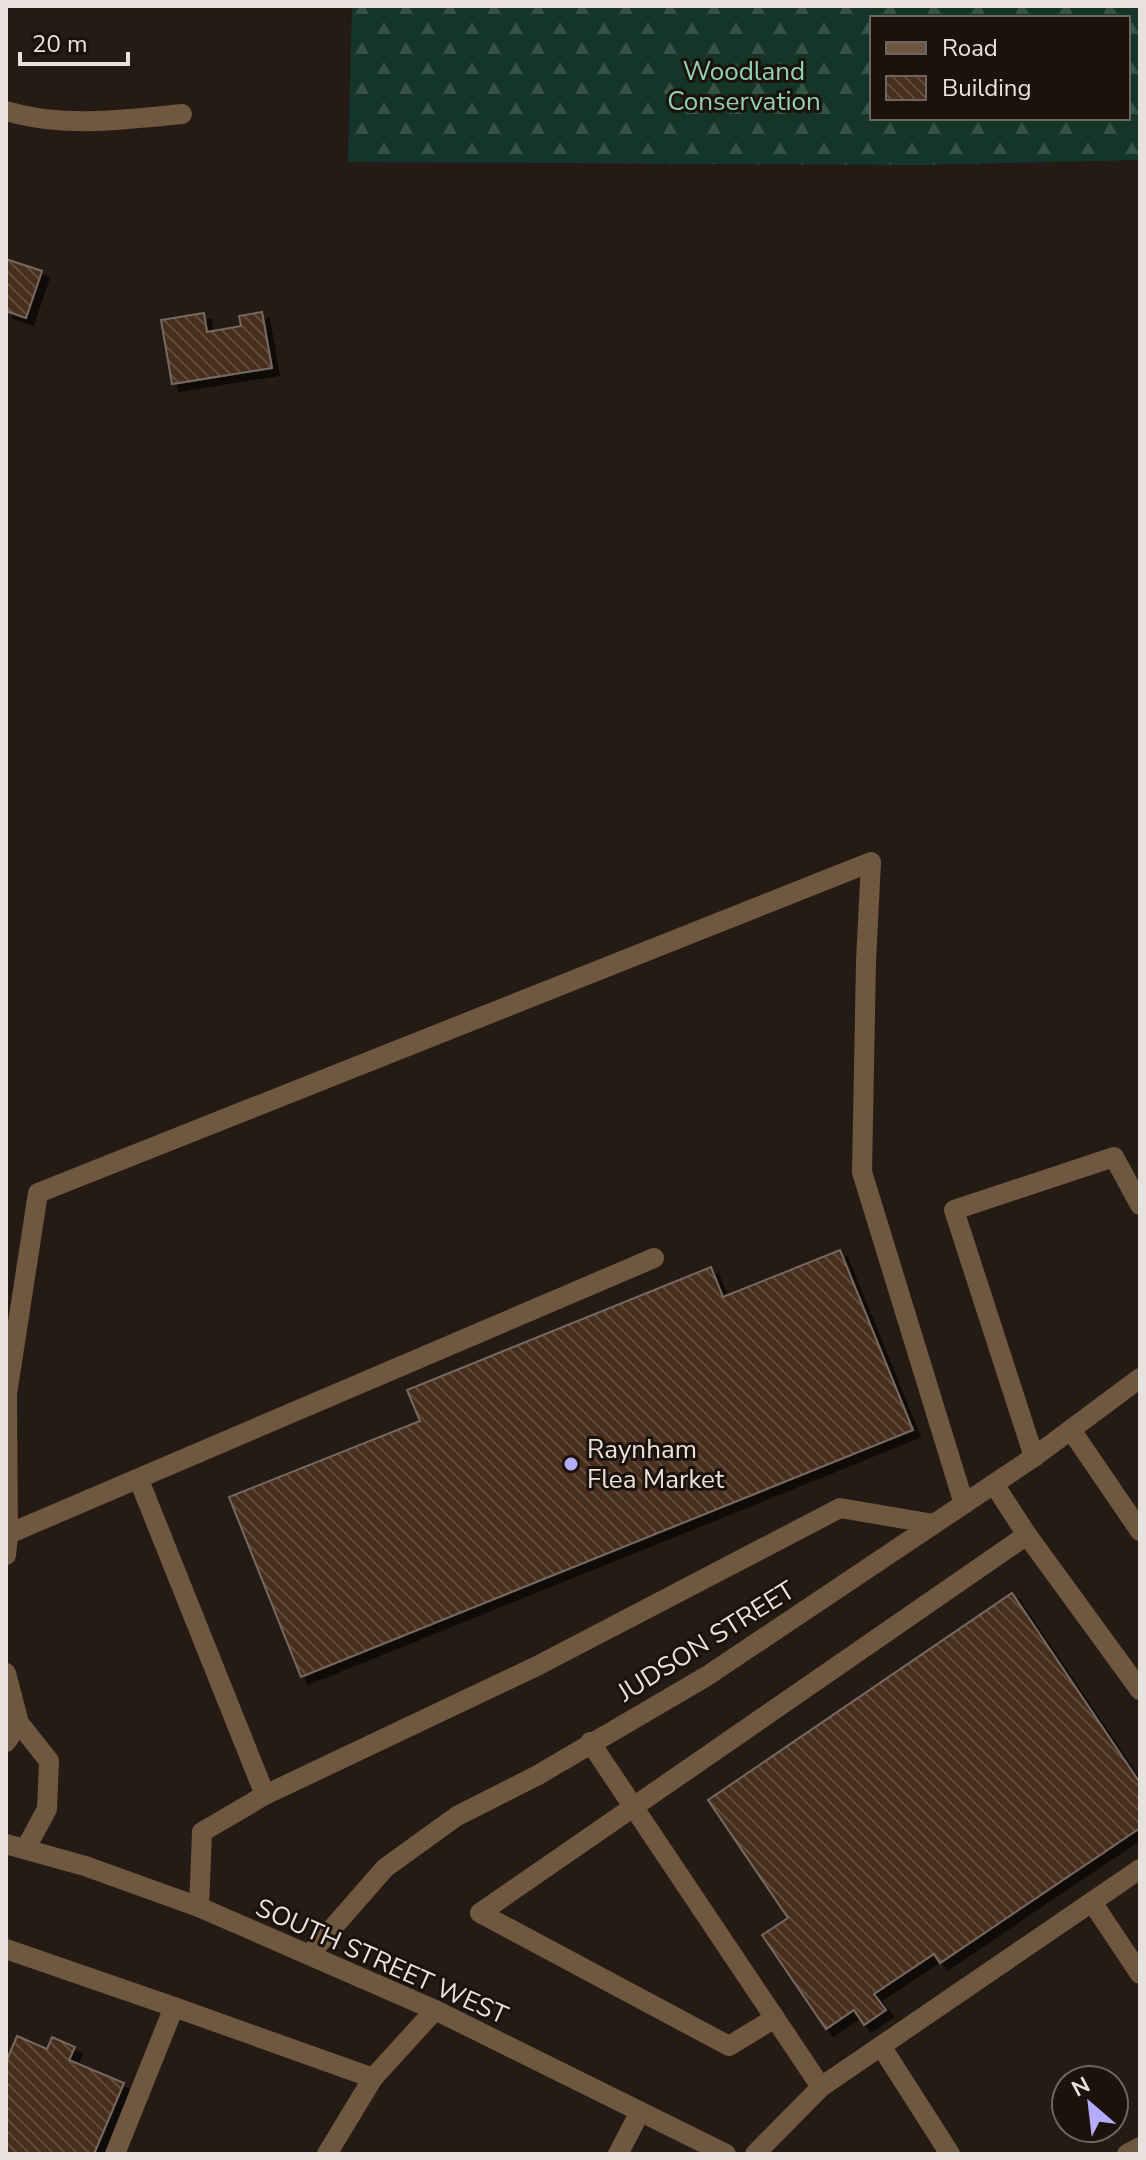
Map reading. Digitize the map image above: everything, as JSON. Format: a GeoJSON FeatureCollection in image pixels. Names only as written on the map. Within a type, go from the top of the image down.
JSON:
{"type":"FeatureCollection","features":[{"type":"Feature","properties":{"kind":"street"},"geometry":{"type":"LineString","coordinates":[[6,111],[63,121],[116,121],[182,114]]}},
{"type":"Feature","properties":{"kind":"street"},"geometry":{"type":"LineString","coordinates":[[654,1258],[139,1480],[7,1542],[7,1394],[38,1193],[871,862],[862,1172],[964,1504]]}},
{"type":"Feature","properties":{"kind":"street"},"geometry":{"type":"LineString","coordinates":[[1034,1457],[954,1210],[1114,1157],[1140,1205]]}},
{"type":"Feature","properties":{"kind":"street","name":"JUDSON STREET"},"geometry":{"type":"LineString","coordinates":[[309,1955],[385,1868],[457,1816],[538,1775],[707,1676],[1034,1457],[1140,1378]]}},
{"type":"Feature","properties":{"kind":"street"},"geometry":{"type":"LineString","coordinates":[[1071,1430],[1140,1531]]}},
{"type":"Feature","properties":{"kind":"street"},"geometry":{"type":"LineString","coordinates":[[139,1480],[265,1795]]}},
{"type":"Feature","properties":{"kind":"street"},"geometry":{"type":"LineString","coordinates":[[994,1484],[1027,1535],[1140,1690]]}},
{"type":"Feature","properties":{"kind":"street"},"geometry":{"type":"LineString","coordinates":[[199,1907],[202,1832],[265,1795],[537,1666],[840,1508],[934,1524]]}},
{"type":"Feature","properties":{"kind":"street"},"geometry":{"type":"LineString","coordinates":[[775,2018],[729,2046],[480,1913],[1027,1535]]}},
{"type":"Feature","properties":{"kind":"street"},"geometry":{"type":"LineString","coordinates":[[6,1673],[19,1723],[49,1761],[47,1809],[16,1846]]}},
{"type":"Feature","properties":{"kind":"street"},"geometry":{"type":"LineString","coordinates":[[6,1742],[19,1723]]}},
{"type":"Feature","properties":{"kind":"street"},"geometry":{"type":"LineString","coordinates":[[590,1742],[821,2087]]}},
{"type":"Feature","properties":{"kind":"street","name":"SOUTH STREET WEST"},"geometry":{"type":"LineString","coordinates":[[16,1846],[199,1907],[435,2010],[726,2154]]}},
{"type":"Feature","properties":{"kind":"street"},"geometry":{"type":"LineString","coordinates":[[755,2154],[821,2087],[1140,1869]]}},
{"type":"Feature","properties":{"kind":"street"},"geometry":{"type":"LineString","coordinates":[[1092,1902],[1140,1974]]}},
{"type":"Feature","properties":{"kind":"street"},"geometry":{"type":"LineString","coordinates":[[6,1949],[373,2078]]}},
{"type":"Feature","properties":{"kind":"street"},"geometry":{"type":"LineString","coordinates":[[115,2154],[174,2007]]}},
{"type":"Feature","properties":{"kind":"street"},"geometry":{"type":"LineString","coordinates":[[327,2154],[373,2078],[435,2010]]}},
{"type":"Feature","properties":{"kind":"street"},"geometry":{"type":"LineString","coordinates":[[881,2046],[950,2154]]}},
{"type":"Feature","properties":{"kind":"street"},"geometry":{"type":"LineString","coordinates":[[618,2154],[640,2112]]}},
{"type":"Feature","properties":{"kind":"street"},"geometry":{"type":"LineString","coordinates":[[1127,2154],[1140,2147]]}},
{"type":"Feature","properties":{"kind":"green space","name":"Woodland Conservation"},"geometry":{"type":"Polygon","coordinates":[[[352,6],[1140,6],[1140,160],[922,165],[348,162],[352,6]]]}},
{"type":"Feature","properties":{"kind":"building"},"geometry":{"type":"Polygon","coordinates":[[[6,259],[42,271],[26,318],[6,311],[6,259]]]}},
{"type":"Feature","properties":{"kind":"building"},"geometry":{"type":"Polygon","coordinates":[[[262,312],[272,368],[172,384],[161,320],[204,313],[207,332],[241,326],[239,316],[262,312]]]}},
{"type":"Feature","properties":{"kind":"building","name":"Raynham Flea Market"},"geometry":{"type":"Polygon","coordinates":[[[840,1250],[913,1430],[301,1677],[229,1497],[420,1421],[407,1390],[711,1267],[723,1297],[840,1250]]]}},
{"type":"Feature","properties":{"kind":"building"},"geometry":{"type":"Polygon","coordinates":[[[1012,1593],[1140,1783],[1140,1828],[940,1963],[934,1954],[874,1994],[886,2010],[864,2025],[854,2010],[826,2029],[762,1935],[788,1918],[708,1800],[1012,1593]]]}},
{"type":"Feature","properties":{"kind":"building"},"geometry":{"type":"Polygon","coordinates":[[[17,2036],[47,2049],[52,2037],[75,2047],[69,2060],[124,2083],[94,2154],[6,2154],[6,2062],[17,2036]]]}},
{"type":"Feature","properties":{"kind":"place","name":"Raynham Flea Market"},"geometry":{"type":"Point","coordinates":[571,1464]}}]}
